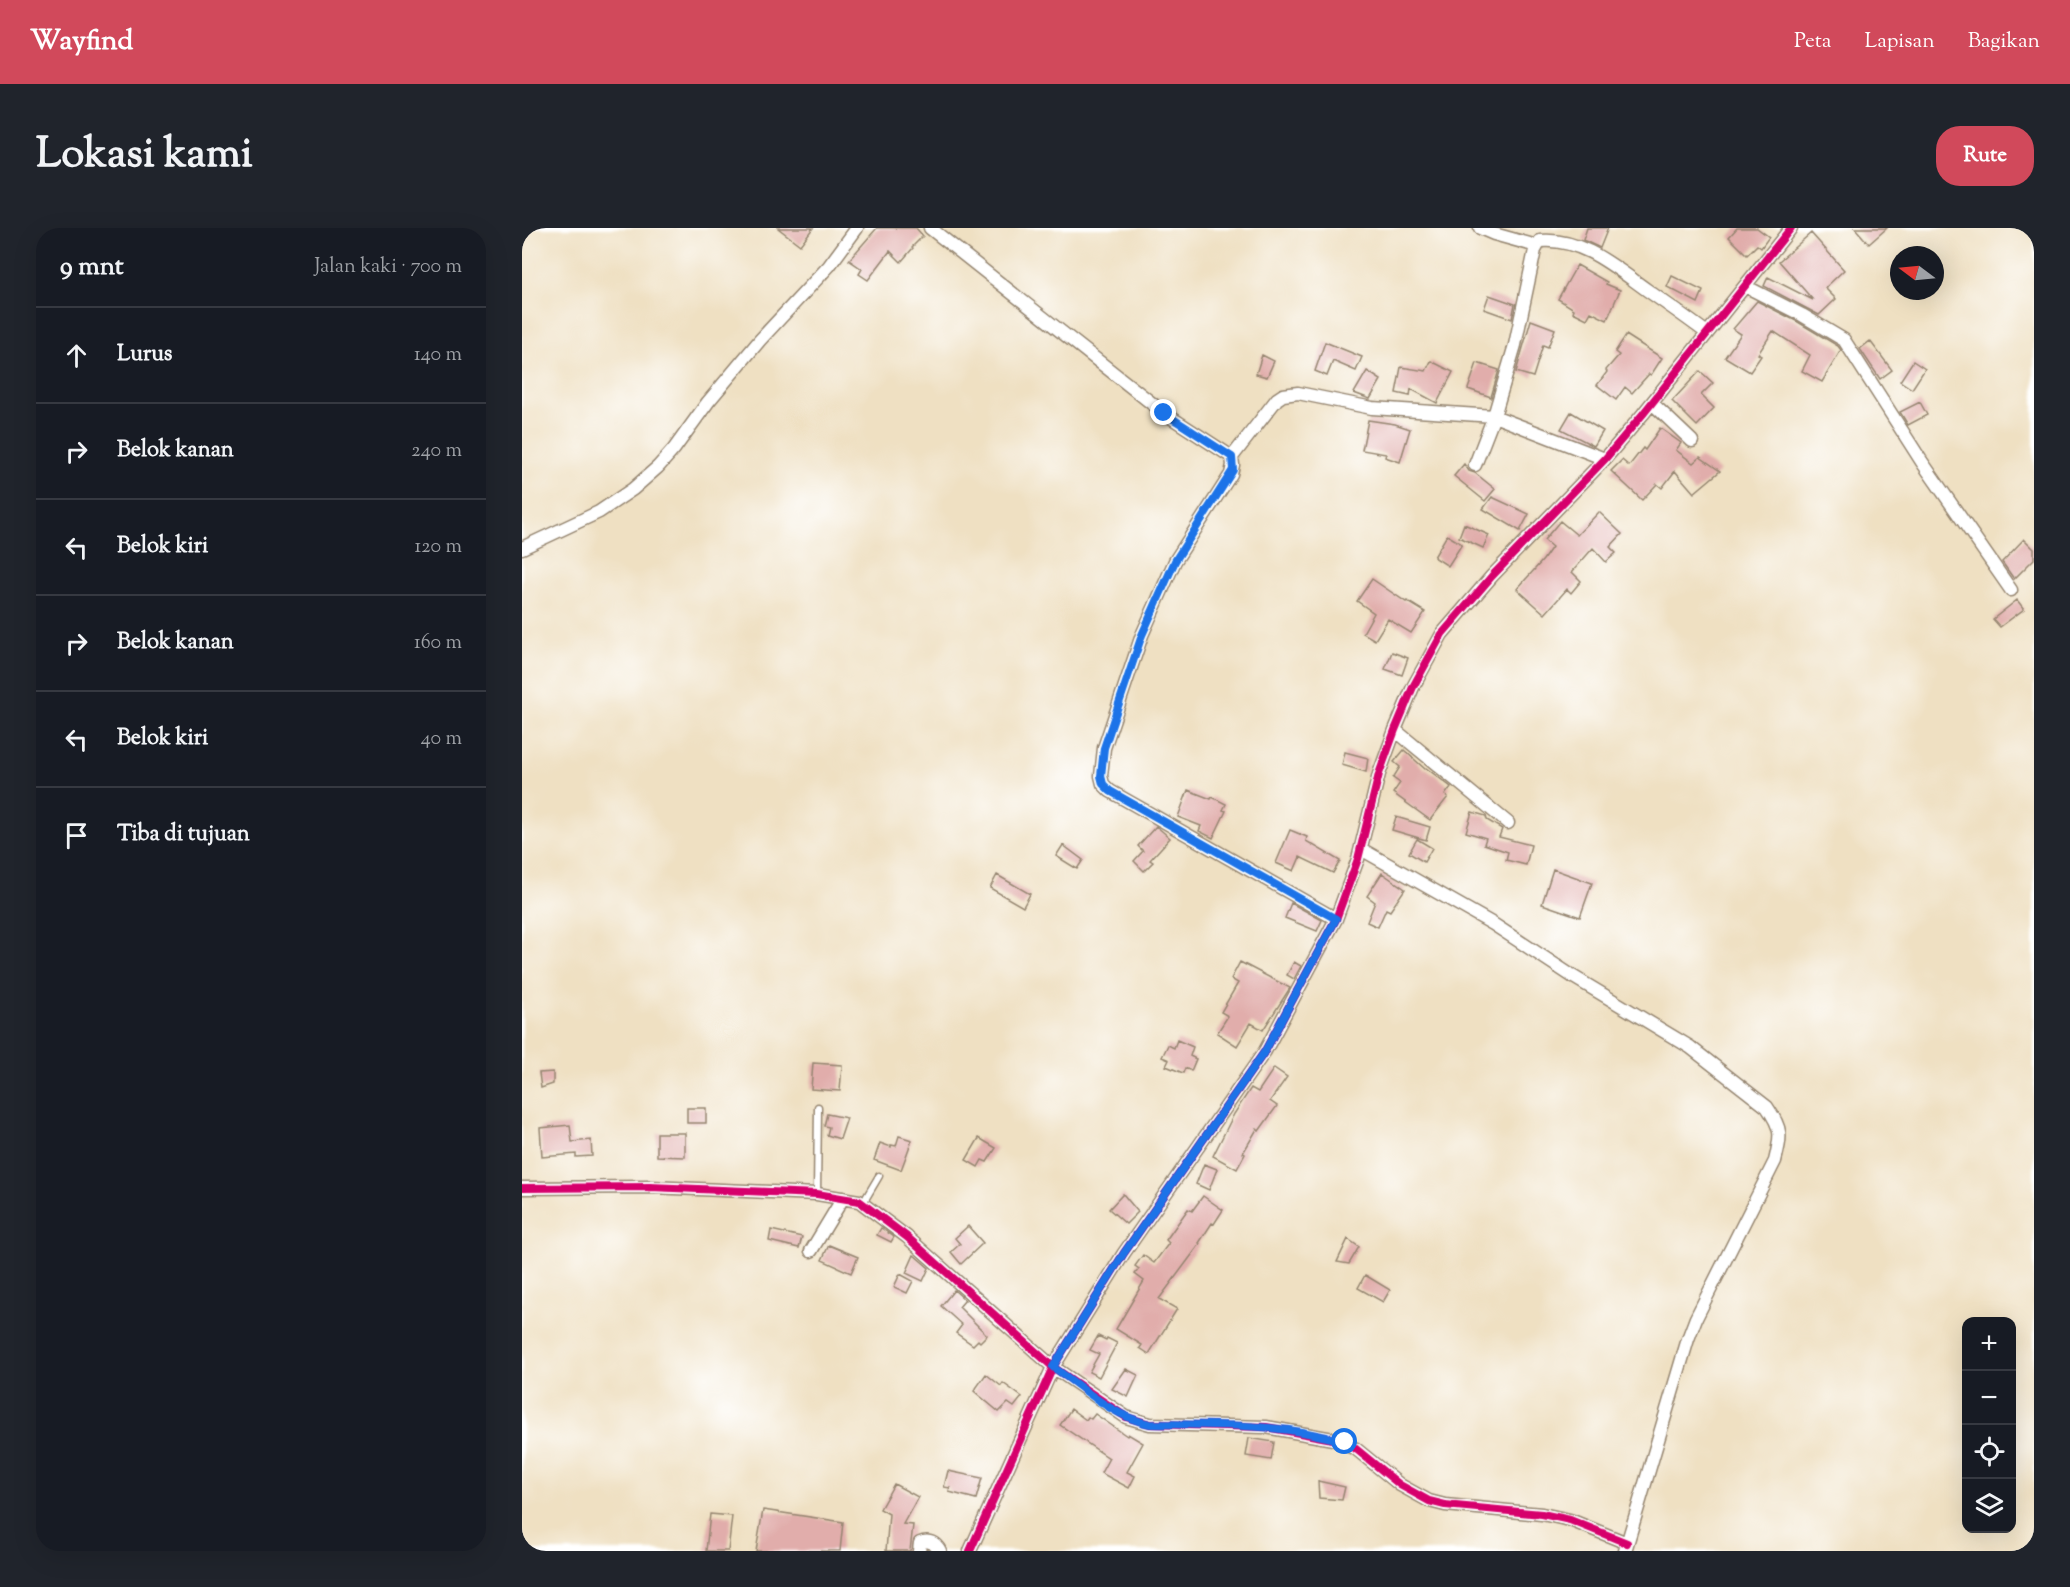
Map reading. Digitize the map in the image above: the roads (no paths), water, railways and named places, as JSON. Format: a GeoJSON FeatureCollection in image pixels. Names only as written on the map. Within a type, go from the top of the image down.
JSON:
{"type":"FeatureCollection","features":[{"type":"Feature","properties":{"kind":"street"},"geometry":{"type":"LineString","coordinates":[[522,548],[599,512],[633,489],[658,467],[708,402],[760,340],[829,266],[857,228]]}},
{"type":"Feature","properties":{"kind":"street"},"geometry":{"type":"LineString","coordinates":[[930,228],[1164,413],[1232,457]]}},
{"type":"Feature","properties":{"kind":"street"},"geometry":{"type":"LineString","coordinates":[[1479,228],[1537,246]]}},
{"type":"Feature","properties":{"kind":"street"},"geometry":{"type":"LineString","coordinates":[[970,1551],[1053,1367],[1124,1253],[1265,1051],[1336,919],[1361,849],[1379,774],[1395,730],[1413,687],[1442,634],[1492,576],[1605,459],[1791,228]]}},
{"type":"Feature","properties":{"kind":"street"},"geometry":{"type":"LineString","coordinates":[[1475,465],[1494,416],[1515,345],[1540,241],[1550,240],[1584,249],[1604,259],[1707,333]]}},
{"type":"Feature","properties":{"kind":"street"},"geometry":{"type":"LineString","coordinates":[[1745,286],[1802,315],[1844,340],[1922,462],[2011,590]]}},
{"type":"Feature","properties":{"kind":"street"},"geometry":{"type":"LineString","coordinates":[[1336,919],[1110,791],[1102,780],[1102,759],[1107,737],[1142,635],[1175,561],[1231,474],[1232,457],[1277,399],[1290,394],[1306,394],[1372,408],[1494,416],[1605,459]]}},
{"type":"Feature","properties":{"kind":"street"},"geometry":{"type":"LineString","coordinates":[[1652,403],[1692,441]]}},
{"type":"Feature","properties":{"kind":"street"},"geometry":{"type":"LineString","coordinates":[[1395,730],[1508,823]]}},
{"type":"Feature","properties":{"kind":"street"},"geometry":{"type":"LineString","coordinates":[[522,1188],[650,1187],[817,1194],[863,1203],[907,1237],[1053,1367],[1114,1411],[1138,1422],[1242,1425],[1296,1431],[1333,1439],[1356,1449],[1400,1485],[1429,1501],[1445,1505],[1542,1514],[1570,1520],[1626,1547],[1692,1329],[1775,1161],[1780,1137],[1776,1120],[1767,1107],[1690,1047],[1572,976],[1493,924],[1361,849]]}},
{"type":"Feature","properties":{"kind":"street"},"geometry":{"type":"LineString","coordinates":[[811,1251],[843,1198]]}},
{"type":"Feature","properties":{"kind":"street"},"geometry":{"type":"LineString","coordinates":[[919,1551],[920,1543],[927,1541],[932,1542],[940,1551]]}},
{"type":"Feature","properties":{"kind":"lane"},"geometry":{"type":"LineString","coordinates":[[817,1194],[818,1107]]}},
{"type":"Feature","properties":{"kind":"lane"},"geometry":{"type":"LineString","coordinates":[[863,1203],[879,1176]]}}]}
